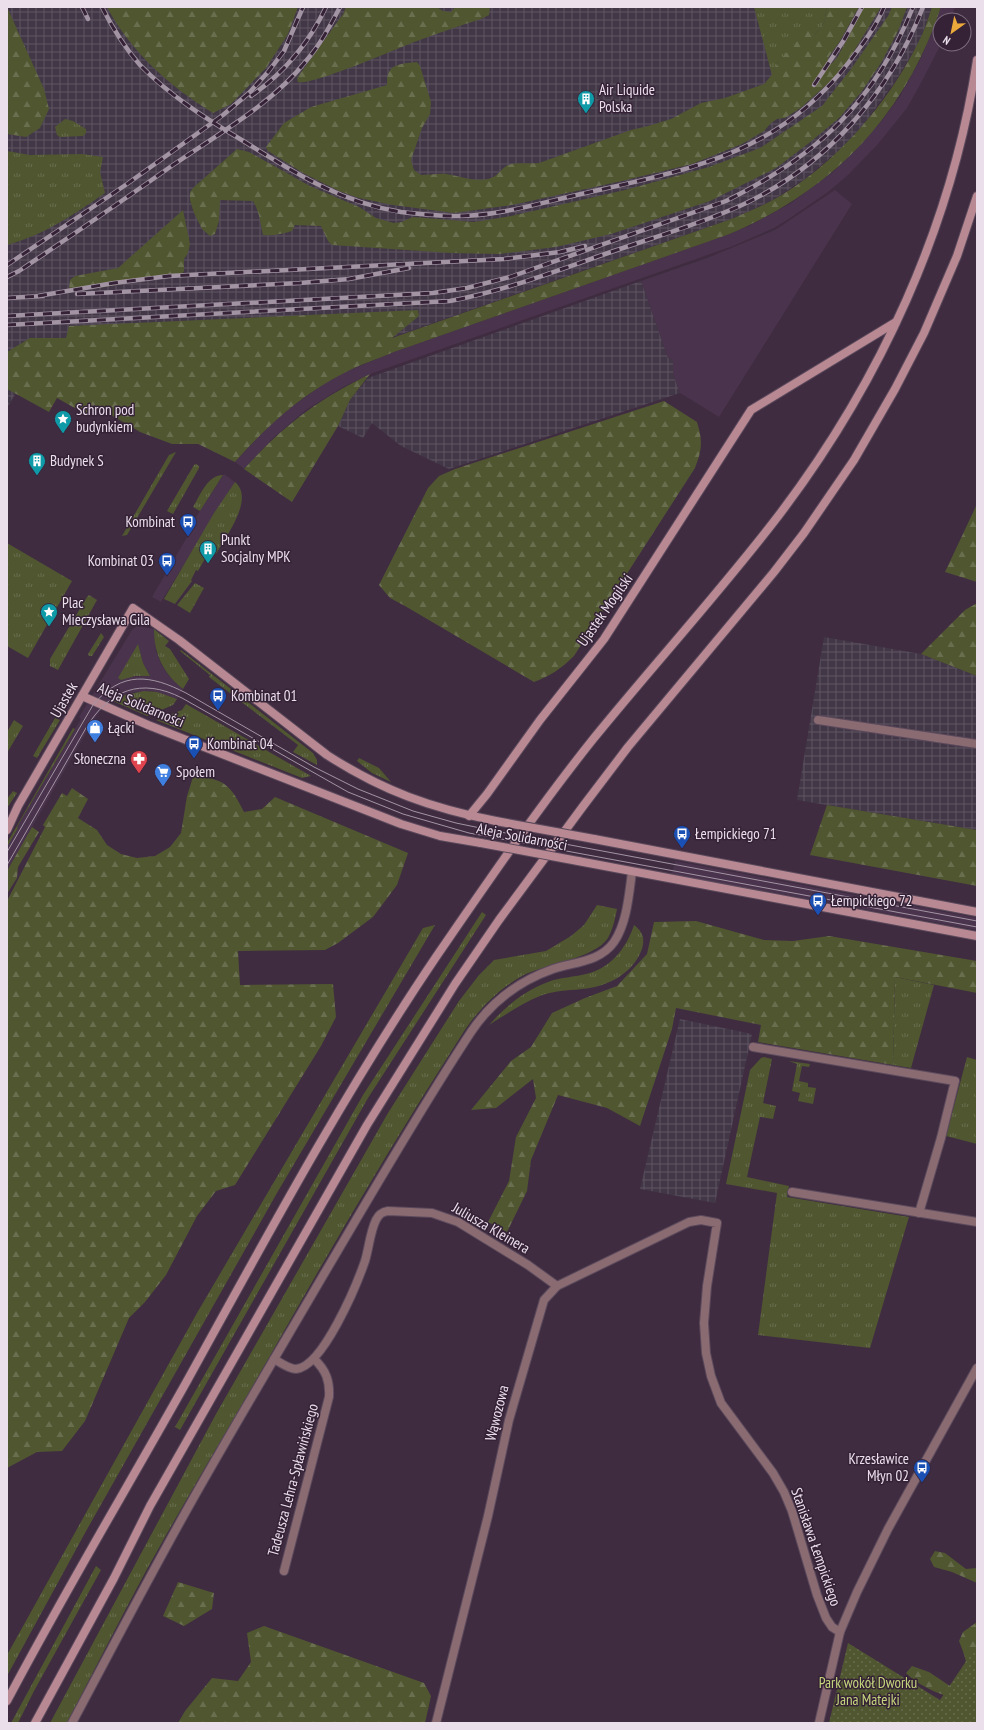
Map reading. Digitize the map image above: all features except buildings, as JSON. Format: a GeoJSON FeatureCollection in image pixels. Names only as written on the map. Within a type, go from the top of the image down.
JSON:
{"type":"FeatureCollection","features":[{"type":"Feature","properties":{"kind":"main road"},"geometry":{"type":"LineString","coordinates":[[7,1701],[51,1619],[319,1146],[434,960],[494,874],[593,740],[747,556],[801,484],[855,404],[897,322],[923,259],[949,185],[970,104],[977,60]]}},
{"type":"Feature","properties":{"kind":"main road"},"geometry":{"type":"LineString","coordinates":[[35,1723],[114,1578],[150,1506],[363,1131],[455,984],[499,920],[628,747],[774,572],[804,533],[854,460],[892,395],[924,333],[957,256],[977,196]]}},
{"type":"Feature","properties":{"kind":"main road","name":"Ujastek Mogilski"},"geometry":{"type":"LineString","coordinates":[[469,816],[487,794],[540,720],[604,639],[751,410],[897,322]]}},
{"type":"Feature","properties":{"kind":"main road","name":"Aleja Solidarności"},"geometry":{"type":"LineString","coordinates":[[133,608],[179,640],[327,755],[353,772],[390,791],[445,810],[469,816],[977,912]]}},
{"type":"Feature","properties":{"kind":"main road","name":"Ujastek"},"geometry":{"type":"LineString","coordinates":[[7,830],[18,806],[133,608]]}},
{"type":"Feature","properties":{"kind":"main road","name":"Aleja Solidarności"},"geometry":{"type":"LineString","coordinates":[[82,696],[148,725],[401,824],[440,836],[977,936]]}},
{"type":"Feature","properties":{"kind":"main road","name":"Ujastek"},"geometry":{"type":"LineString","coordinates":[[7,819],[18,806]]}},
{"type":"Feature","properties":{"kind":"street"},"geometry":{"type":"LineString","coordinates":[[818,720],[977,744]]}},
{"type":"Feature","properties":{"kind":"street"},"geometry":{"type":"LineString","coordinates":[[72,1723],[182,1519],[274,1359],[427,1101],[477,1024],[501,998],[524,982],[557,968],[589,960],[610,948],[618,936],[623,922],[632,872]]}},
{"type":"Feature","properties":{"kind":"street"},"geometry":{"type":"LineString","coordinates":[[753,1047],[955,1081],[941,1138],[919,1213]]}},
{"type":"Feature","properties":{"kind":"street"},"geometry":{"type":"LineString","coordinates":[[792,1192],[977,1222]]}},
{"type":"Feature","properties":{"kind":"street","name":"Juliusza Kleinera"},"geometry":{"type":"LineString","coordinates":[[314,1359],[330,1336],[344,1311],[366,1259],[375,1221],[382,1212],[413,1211],[432,1213],[445,1217],[482,1236],[557,1286]]}},
{"type":"Feature","properties":{"kind":"street","name":"Wąwozowa"},"geometry":{"type":"LineString","coordinates":[[436,1723],[488,1516],[509,1420],[541,1307],[548,1294],[557,1286],[689,1222],[701,1220],[717,1223]]}},
{"type":"Feature","properties":{"kind":"street","name":"Stanisława Łempickiego"},"geometry":{"type":"LineString","coordinates":[[717,1223],[707,1286],[704,1323],[706,1353],[711,1376],[721,1403],[773,1473],[784,1492],[792,1511],[817,1595],[826,1618],[832,1627],[840,1632]]}},
{"type":"Feature","properties":{"kind":"street"},"geometry":{"type":"LineString","coordinates":[[274,1359],[294,1369],[302,1367],[314,1359]]}},
{"type":"Feature","properties":{"kind":"street","name":"Tadeusza Lehra-Spławińskiego"},"geometry":{"type":"LineString","coordinates":[[284,1571],[329,1397],[328,1377],[322,1367],[314,1359]]}},
{"type":"Feature","properties":{"kind":"street"},"geometry":{"type":"LineString","coordinates":[[819,1723],[840,1632],[866,1573],[888,1529],[977,1368]]}},
{"type":"Feature","properties":{"kind":"shaded area"},"geometry":{"type":"Polygon","coordinates":[[[7,7],[932,7],[920,40],[897,79],[864,124],[843,147],[806,178],[773,200],[734,218],[390,338],[41,351],[7,408],[7,7]]]}},
{"type":"Feature","properties":{"kind":"shaded area"},"geometry":{"type":"Polygon","coordinates":[[[941,7],[955,7],[953,12],[939,12],[941,7]]]}},
{"type":"Feature","properties":{"kind":"shaded area"},"geometry":{"type":"Polygon","coordinates":[[[932,32],[932,52],[937,52],[907,108],[878,144],[848,175],[828,192],[774,228],[733,246],[370,374],[343,387],[306,410],[272,439],[244,469],[235,462],[268,427],[289,409],[322,385],[345,372],[394,352],[727,235],[751,225],[791,203],[833,172],[854,152],[884,118],[900,96],[920,60],[932,32]]]}},
{"type":"Feature","properties":{"kind":"shaded area"},"geometry":{"type":"Polygon","coordinates":[[[835,190],[852,204],[719,417],[680,393],[673,374],[673,360],[668,358],[641,281],[707,258],[775,230],[835,190]]]}},
{"type":"Feature","properties":{"kind":"shaded area"},"geometry":{"type":"Polygon","coordinates":[[[641,281],[668,358],[673,360],[673,374],[680,393],[449,469],[401,446],[372,423],[363,438],[338,426],[350,400],[368,378],[641,281]]]}},
{"type":"Feature","properties":{"kind":"shaded area"},"geometry":{"type":"Polygon","coordinates":[[[224,474],[235,482],[161,602],[152,597],[193,527],[191,526],[224,474]]]}},
{"type":"Feature","properties":{"kind":"shaded area"},"geometry":{"type":"Polygon","coordinates":[[[137,626],[154,629],[156,651],[161,664],[169,676],[183,689],[177,699],[150,691],[130,693],[117,698],[100,711],[91,724],[7,871],[7,847],[18,828],[17,827],[81,719],[79,717],[132,630],[137,626]],[[138,645],[129,677],[150,676],[143,663],[138,645]]]}},
{"type":"Feature","properties":{"kind":"shaded area"},"geometry":{"type":"Polygon","coordinates":[[[824,637],[921,654],[977,676],[977,830],[797,800],[824,637]]]}},
{"type":"Feature","properties":{"kind":"shaded area"},"geometry":{"type":"Polygon","coordinates":[[[675,861],[977,918],[977,930],[672,874],[675,861]]]}},
{"type":"Feature","properties":{"kind":"shaded area"},"geometry":{"type":"Polygon","coordinates":[[[680,1019],[752,1034],[715,1203],[640,1189],[680,1019]]]}},
{"type":"Feature","properties":{"kind":"green space"},"geometry":{"type":"Polygon","coordinates":[[[7,7],[44,89],[49,109],[40,128],[26,137],[7,134],[7,7]]]}},
{"type":"Feature","properties":{"kind":"green space"},"geometry":{"type":"Polygon","coordinates":[[[107,7],[298,7],[288,34],[266,68],[231,104],[213,113],[182,92],[152,67],[127,38],[107,7]]]}},
{"type":"Feature","properties":{"kind":"green space"},"geometry":{"type":"Polygon","coordinates":[[[346,7],[437,7],[443,11],[451,12],[455,7],[483,7],[483,14],[481,19],[425,38],[337,73],[306,82],[298,82],[297,78],[343,14],[346,7]]]}},
{"type":"Feature","properties":{"kind":"green space"},"geometry":{"type":"Polygon","coordinates":[[[483,7],[490,7],[489,15],[481,19],[483,14],[483,7]]]}},
{"type":"Feature","properties":{"kind":"green space"},"geometry":{"type":"Polygon","coordinates":[[[754,7],[827,7],[824,23],[814,36],[778,62],[772,75],[754,7]]]}},
{"type":"Feature","properties":{"kind":"green space"},"geometry":{"type":"Polygon","coordinates":[[[827,7],[859,7],[840,41],[828,58],[831,64],[837,58],[864,7],[881,7],[851,56],[836,76],[802,107],[785,118],[777,119],[764,131],[742,144],[692,164],[512,205],[454,213],[393,205],[359,198],[339,191],[303,173],[268,151],[266,147],[284,123],[311,107],[387,85],[388,73],[391,69],[398,65],[417,62],[420,66],[431,102],[430,114],[422,128],[411,160],[414,170],[421,175],[443,174],[472,179],[488,179],[508,165],[539,163],[631,130],[671,119],[701,103],[725,98],[764,84],[771,76],[778,62],[807,30],[812,28],[812,36],[814,36],[824,23],[827,7]]]}},
{"type":"Feature","properties":{"kind":"green space"},"geometry":{"type":"Polygon","coordinates":[[[892,7],[907,7],[898,31],[881,63],[862,91],[839,118],[809,143],[776,168],[710,201],[611,234],[556,247],[499,254],[451,253],[332,245],[328,241],[321,226],[295,225],[292,231],[263,235],[253,201],[220,200],[219,221],[215,234],[210,236],[202,229],[194,213],[190,200],[190,192],[194,187],[237,149],[249,152],[310,186],[359,207],[376,218],[394,223],[413,217],[474,222],[511,216],[625,190],[709,167],[760,148],[822,106],[851,69],[888,16],[892,7]]]}},
{"type":"Feature","properties":{"kind":"green space"},"geometry":{"type":"Polygon","coordinates":[[[932,7],[941,7],[939,12],[932,12],[932,30],[926,46],[907,82],[885,115],[860,145],[832,172],[800,196],[765,217],[727,235],[394,352],[352,369],[315,390],[286,412],[235,462],[198,444],[172,444],[140,432],[94,405],[87,415],[57,398],[49,412],[7,389],[7,352],[30,338],[66,338],[69,326],[418,310],[419,316],[392,338],[734,218],[768,203],[796,186],[838,151],[875,110],[892,88],[925,28],[932,7]]]}},
{"type":"Feature","properties":{"kind":"green space"},"geometry":{"type":"Polygon","coordinates":[[[65,119],[73,121],[86,129],[86,133],[83,136],[60,137],[57,135],[55,127],[65,119]]]}},
{"type":"Feature","properties":{"kind":"green space"},"geometry":{"type":"Polygon","coordinates":[[[7,151],[30,155],[82,154],[103,157],[100,172],[105,193],[58,224],[21,241],[7,245],[7,151]]]}},
{"type":"Feature","properties":{"kind":"green space"},"geometry":{"type":"Polygon","coordinates":[[[183,210],[190,244],[188,253],[184,259],[184,271],[181,275],[78,291],[69,289],[70,280],[75,276],[118,268],[183,210]]]}},
{"type":"Feature","properties":{"kind":"green space"},"geometry":{"type":"Polygon","coordinates":[[[370,374],[350,400],[338,426],[292,502],[244,469],[287,426],[317,404],[370,374]]]}},
{"type":"Feature","properties":{"kind":"green space"},"geometry":{"type":"Polygon","coordinates":[[[664,401],[697,422],[701,445],[695,468],[574,656],[555,672],[534,682],[390,598],[379,585],[428,488],[439,476],[455,469],[664,401]]]}},
{"type":"Feature","properties":{"kind":"green space"},"geometry":{"type":"Polygon","coordinates":[[[176,452],[127,535],[122,536],[169,455],[176,452]]]}},
{"type":"Feature","properties":{"kind":"green space"},"geometry":{"type":"Polygon","coordinates":[[[196,464],[199,468],[173,514],[167,511],[194,465],[196,464]]]}},
{"type":"Feature","properties":{"kind":"green space"},"geometry":{"type":"Polygon","coordinates":[[[223,475],[200,511],[193,507],[208,482],[217,476],[223,475]]]}},
{"type":"Feature","properties":{"kind":"green space"},"geometry":{"type":"Polygon","coordinates":[[[235,482],[240,489],[242,498],[237,518],[226,538],[216,554],[206,549],[202,555],[206,557],[198,571],[196,570],[191,580],[192,581],[175,604],[164,599],[214,513],[235,482]]]}},
{"type":"Feature","properties":{"kind":"green space"},"geometry":{"type":"Polygon","coordinates":[[[977,504],[977,582],[945,572],[977,504]]]}},
{"type":"Feature","properties":{"kind":"green space"},"geometry":{"type":"Polygon","coordinates":[[[7,543],[72,581],[28,658],[7,646],[7,543]]]}},
{"type":"Feature","properties":{"kind":"green space"},"geometry":{"type":"Polygon","coordinates":[[[195,583],[204,588],[190,613],[177,605],[195,583]]]}},
{"type":"Feature","properties":{"kind":"green space"},"geometry":{"type":"Polygon","coordinates":[[[89,595],[97,600],[58,670],[50,666],[50,659],[89,595]]]}},
{"type":"Feature","properties":{"kind":"green space"},"geometry":{"type":"Polygon","coordinates":[[[977,603],[977,676],[921,654],[965,610],[977,603]]]}},
{"type":"Feature","properties":{"kind":"green space"},"geometry":{"type":"Polygon","coordinates":[[[154,629],[169,641],[165,646],[170,649],[189,679],[183,689],[165,670],[161,662],[154,638],[154,629]]]}},
{"type":"Feature","properties":{"kind":"green space"},"geometry":{"type":"Polygon","coordinates":[[[101,633],[104,637],[92,656],[89,656],[88,654],[101,633]]]}},
{"type":"Feature","properties":{"kind":"green space"},"geometry":{"type":"Polygon","coordinates":[[[138,644],[143,663],[150,676],[135,676],[121,680],[118,678],[138,644]]]}},
{"type":"Feature","properties":{"kind":"green space"},"geometry":{"type":"Polygon","coordinates":[[[181,650],[313,753],[317,760],[317,765],[293,752],[298,745],[209,677],[210,675],[180,651],[181,650]]]}},
{"type":"Feature","properties":{"kind":"green space"},"geometry":{"type":"Polygon","coordinates":[[[144,691],[157,692],[177,699],[173,705],[147,716],[113,701],[125,695],[144,691]]]}},
{"type":"Feature","properties":{"kind":"green space"},"geometry":{"type":"Polygon","coordinates":[[[186,704],[311,776],[302,778],[156,720],[182,710],[186,704]]]}},
{"type":"Feature","properties":{"kind":"green space"},"geometry":{"type":"Polygon","coordinates":[[[55,718],[60,720],[37,758],[33,756],[55,718]]]}},
{"type":"Feature","properties":{"kind":"green space"},"geometry":{"type":"Polygon","coordinates":[[[14,720],[23,726],[7,753],[7,732],[14,720]]]}},
{"type":"Feature","properties":{"kind":"green space"},"geometry":{"type":"Polygon","coordinates":[[[73,728],[75,729],[17,827],[18,828],[7,847],[7,843],[73,728]]]}},
{"type":"Feature","properties":{"kind":"green space"},"geometry":{"type":"Polygon","coordinates":[[[359,758],[379,768],[391,782],[372,773],[357,761],[359,758]]]}},
{"type":"Feature","properties":{"kind":"green space"},"geometry":{"type":"Polygon","coordinates":[[[193,777],[212,779],[225,785],[235,796],[244,812],[262,809],[275,797],[408,853],[397,885],[373,917],[338,943],[325,950],[238,951],[240,985],[333,984],[336,1017],[321,1046],[235,1185],[216,1191],[197,1216],[166,1275],[145,1302],[129,1318],[85,1421],[62,1451],[37,1452],[7,1468],[7,901],[45,827],[43,825],[62,793],[67,796],[72,788],[88,799],[78,818],[97,830],[107,845],[121,854],[137,858],[155,856],[170,847],[181,833],[187,796],[193,777]]]}},
{"type":"Feature","properties":{"kind":"green space"},"geometry":{"type":"Polygon","coordinates":[[[13,791],[17,793],[7,808],[7,799],[13,791]]]}},
{"type":"Feature","properties":{"kind":"green space"},"geometry":{"type":"Polygon","coordinates":[[[827,805],[977,830],[977,886],[810,855],[827,805]]]}},
{"type":"Feature","properties":{"kind":"green space"},"geometry":{"type":"Polygon","coordinates":[[[32,827],[39,832],[18,867],[17,878],[7,894],[7,871],[32,827]]]}},
{"type":"Feature","properties":{"kind":"green space"},"geometry":{"type":"Polygon","coordinates":[[[597,905],[617,909],[610,935],[601,945],[581,956],[522,976],[504,988],[473,1018],[362,1197],[176,1518],[146,1571],[67,1723],[50,1723],[216,1414],[388,1113],[459,1001],[479,975],[494,960],[546,951],[571,936],[584,925],[597,905]]]}},
{"type":"Feature","properties":{"kind":"green space"},"geometry":{"type":"Polygon","coordinates":[[[482,912],[486,915],[368,1098],[180,1430],[175,1427],[363,1095],[482,912]]]}},
{"type":"Feature","properties":{"kind":"green space"},"geometry":{"type":"Polygon","coordinates":[[[696,921],[764,940],[793,941],[829,936],[977,961],[977,993],[895,977],[893,1065],[758,1042],[761,1025],[676,1008],[672,1029],[640,1126],[607,1108],[558,1095],[531,1160],[527,1191],[507,1232],[488,1222],[509,1181],[516,1137],[536,1098],[533,1079],[496,1108],[471,1110],[511,1061],[531,1047],[552,1013],[617,986],[647,954],[654,922],[696,921]]]}},
{"type":"Feature","properties":{"kind":"green space"},"geometry":{"type":"Polygon","coordinates":[[[435,925],[277,1193],[85,1533],[7,1676],[7,1655],[197,1313],[423,928],[435,925]]]}},
{"type":"Feature","properties":{"kind":"green space"},"geometry":{"type":"Polygon","coordinates":[[[634,925],[642,936],[642,949],[632,966],[618,978],[591,988],[556,992],[540,996],[489,1025],[509,1005],[531,990],[553,980],[590,973],[606,966],[623,948],[634,925]]]}},
{"type":"Feature","properties":{"kind":"green space"},"geometry":{"type":"Polygon","coordinates":[[[895,977],[934,985],[911,1068],[893,1065],[895,977]]]}},
{"type":"Feature","properties":{"kind":"green space"},"geometry":{"type":"Polygon","coordinates":[[[764,1057],[772,1059],[763,1103],[776,1106],[773,1119],[760,1117],[747,1177],[789,1186],[787,1197],[909,1217],[870,1348],[758,1335],[777,1193],[726,1184],[750,1070],[761,1058],[764,1057]]]}},
{"type":"Feature","properties":{"kind":"green space"},"geometry":{"type":"Polygon","coordinates":[[[967,1057],[977,1060],[977,1144],[946,1136],[967,1057]]]}},
{"type":"Feature","properties":{"kind":"green space"},"geometry":{"type":"Polygon","coordinates":[[[789,1061],[810,1064],[809,1067],[802,1066],[799,1081],[808,1083],[808,1087],[816,1088],[813,1104],[798,1101],[800,1093],[792,1091],[797,1064],[789,1061]]]}},
{"type":"Feature","properties":{"kind":"green space"},"geometry":{"type":"Polygon","coordinates":[[[935,1551],[945,1553],[966,1569],[977,1568],[977,1583],[952,1572],[934,1567],[930,1559],[935,1551]]]}},
{"type":"Feature","properties":{"kind":"green space"},"geometry":{"type":"Polygon","coordinates":[[[96,1566],[101,1570],[18,1723],[11,1723],[96,1566]]]}},
{"type":"Feature","properties":{"kind":"green space"},"geometry":{"type":"Polygon","coordinates":[[[178,1582],[214,1593],[212,1609],[184,1626],[163,1616],[178,1582]]]}},
{"type":"Feature","properties":{"kind":"green space"},"geometry":{"type":"Polygon","coordinates":[[[977,1622],[977,1697],[962,1699],[948,1696],[924,1686],[906,1673],[912,1666],[929,1672],[953,1688],[966,1666],[965,1656],[959,1641],[963,1632],[977,1622]]]}},
{"type":"Feature","properties":{"kind":"green space"},"geometry":{"type":"Polygon","coordinates":[[[264,1626],[424,1683],[431,1696],[425,1723],[178,1723],[185,1711],[212,1678],[238,1681],[251,1662],[247,1633],[264,1626]]]}},
{"type":"Feature","properties":{"kind":"green space","name":"Park wokół Dworku Jana Matejki"},"geometry":{"type":"Polygon","coordinates":[[[848,1643],[940,1700],[977,1645],[977,1723],[829,1723],[848,1643]]]}},
{"type":"Feature","properties":{"kind":"tram line"},"geometry":{"type":"LineString","coordinates":[[7,852],[93,705],[115,686],[126,681],[137,679],[161,682],[186,693],[314,767],[358,789],[413,811],[456,823],[490,830],[977,921]]}},
{"type":"Feature","properties":{"kind":"tram line"},"geometry":{"type":"LineString","coordinates":[[7,865],[95,715],[105,704],[116,696],[127,691],[140,688],[153,688],[182,698],[348,792],[403,814],[469,833],[977,927]]}},
{"type":"Feature","properties":{"kind":"railway"},"geometry":{"type":"LineString","coordinates":[[82,7],[88,19]]}},
{"type":"Feature","properties":{"kind":"railway"},"geometry":{"type":"LineString","coordinates":[[102,7],[114,30],[134,58],[164,87],[203,116],[282,165],[339,194],[379,208],[408,213],[457,216],[488,214],[519,208],[658,176],[694,166],[728,154],[761,138],[792,118],[821,93],[849,62],[864,42],[873,29],[884,7]]}},
{"type":"Feature","properties":{"kind":"railway"},"geometry":{"type":"LineString","coordinates":[[7,265],[127,184],[223,115],[249,93],[284,51],[303,7]]}},
{"type":"Feature","properties":{"kind":"railway"},"geometry":{"type":"LineString","coordinates":[[251,96],[285,67],[304,45],[326,7]]}},
{"type":"Feature","properties":{"kind":"railway"},"geometry":{"type":"LineString","coordinates":[[7,277],[19,271],[58,245],[261,105],[292,77],[311,55],[340,7]]}},
{"type":"Feature","properties":{"kind":"railway"},"geometry":{"type":"LineString","coordinates":[[814,85],[844,40],[862,7]]}},
{"type":"Feature","properties":{"kind":"railway"},"geometry":{"type":"LineString","coordinates":[[7,316],[433,293],[467,288],[510,277],[726,201],[759,184],[788,165],[815,145],[839,123],[861,98],[881,71],[898,41],[913,7]]}},
{"type":"Feature","properties":{"kind":"railway"},"geometry":{"type":"LineString","coordinates":[[7,325],[450,301],[511,286],[677,230],[742,205],[773,189],[801,170],[827,148],[852,124],[893,69],[909,39],[923,7]]}},
{"type":"Feature","properties":{"kind":"railway"},"geometry":{"type":"LineString","coordinates":[[38,296],[114,283],[169,276],[504,259],[560,252],[585,246]]}},
{"type":"Feature","properties":{"kind":"railway"},"geometry":{"type":"LineString","coordinates":[[77,294],[300,283],[349,279],[409,268]]}},
{"type":"Feature","properties":{"kind":"railway"},"geometry":{"type":"LineString","coordinates":[[7,298],[43,296]]}},
{"type":"Feature","properties":{"kind":"place","name":"Air Liquide Polska"},"geometry":{"type":"Point","coordinates":[586,114]}},
{"type":"Feature","properties":{"kind":"place","name":"Schron pod budynkiem"},"geometry":{"type":"Point","coordinates":[63,434]}},
{"type":"Feature","properties":{"kind":"place","name":"Budynek S"},"geometry":{"type":"Point","coordinates":[37,476]}},
{"type":"Feature","properties":{"kind":"place","name":"Kombinat"},"geometry":{"type":"Point","coordinates":[188,537]}},
{"type":"Feature","properties":{"kind":"place","name":"Punkt Socjalny MPK"},"geometry":{"type":"Point","coordinates":[208,564]}},
{"type":"Feature","properties":{"kind":"place","name":"Kombinat 03"},"geometry":{"type":"Point","coordinates":[167,576]}},
{"type":"Feature","properties":{"kind":"place","name":"Plac Mieczysława Gila"},"geometry":{"type":"Point","coordinates":[49,627]}},
{"type":"Feature","properties":{"kind":"place","name":"Kombinat 01"},"geometry":{"type":"Point","coordinates":[218,711]}},
{"type":"Feature","properties":{"kind":"place","name":"Łącki"},"geometry":{"type":"Point","coordinates":[95,743]}},
{"type":"Feature","properties":{"kind":"place","name":"Kombinat 04"},"geometry":{"type":"Point","coordinates":[194,759]}},
{"type":"Feature","properties":{"kind":"place","name":"Słoneczna"},"geometry":{"type":"Point","coordinates":[139,774]}},
{"type":"Feature","properties":{"kind":"place","name":"Społem"},"geometry":{"type":"Point","coordinates":[163,787]}},
{"type":"Feature","properties":{"kind":"place","name":"Łempickiego 71"},"geometry":{"type":"Point","coordinates":[682,849]}},
{"type":"Feature","properties":{"kind":"place","name":"Łempickiego 72"},"geometry":{"type":"Point","coordinates":[818,916]}},
{"type":"Feature","properties":{"kind":"place","name":"Krzesławice Młyn 02"},"geometry":{"type":"Point","coordinates":[922,1483]}}]}
